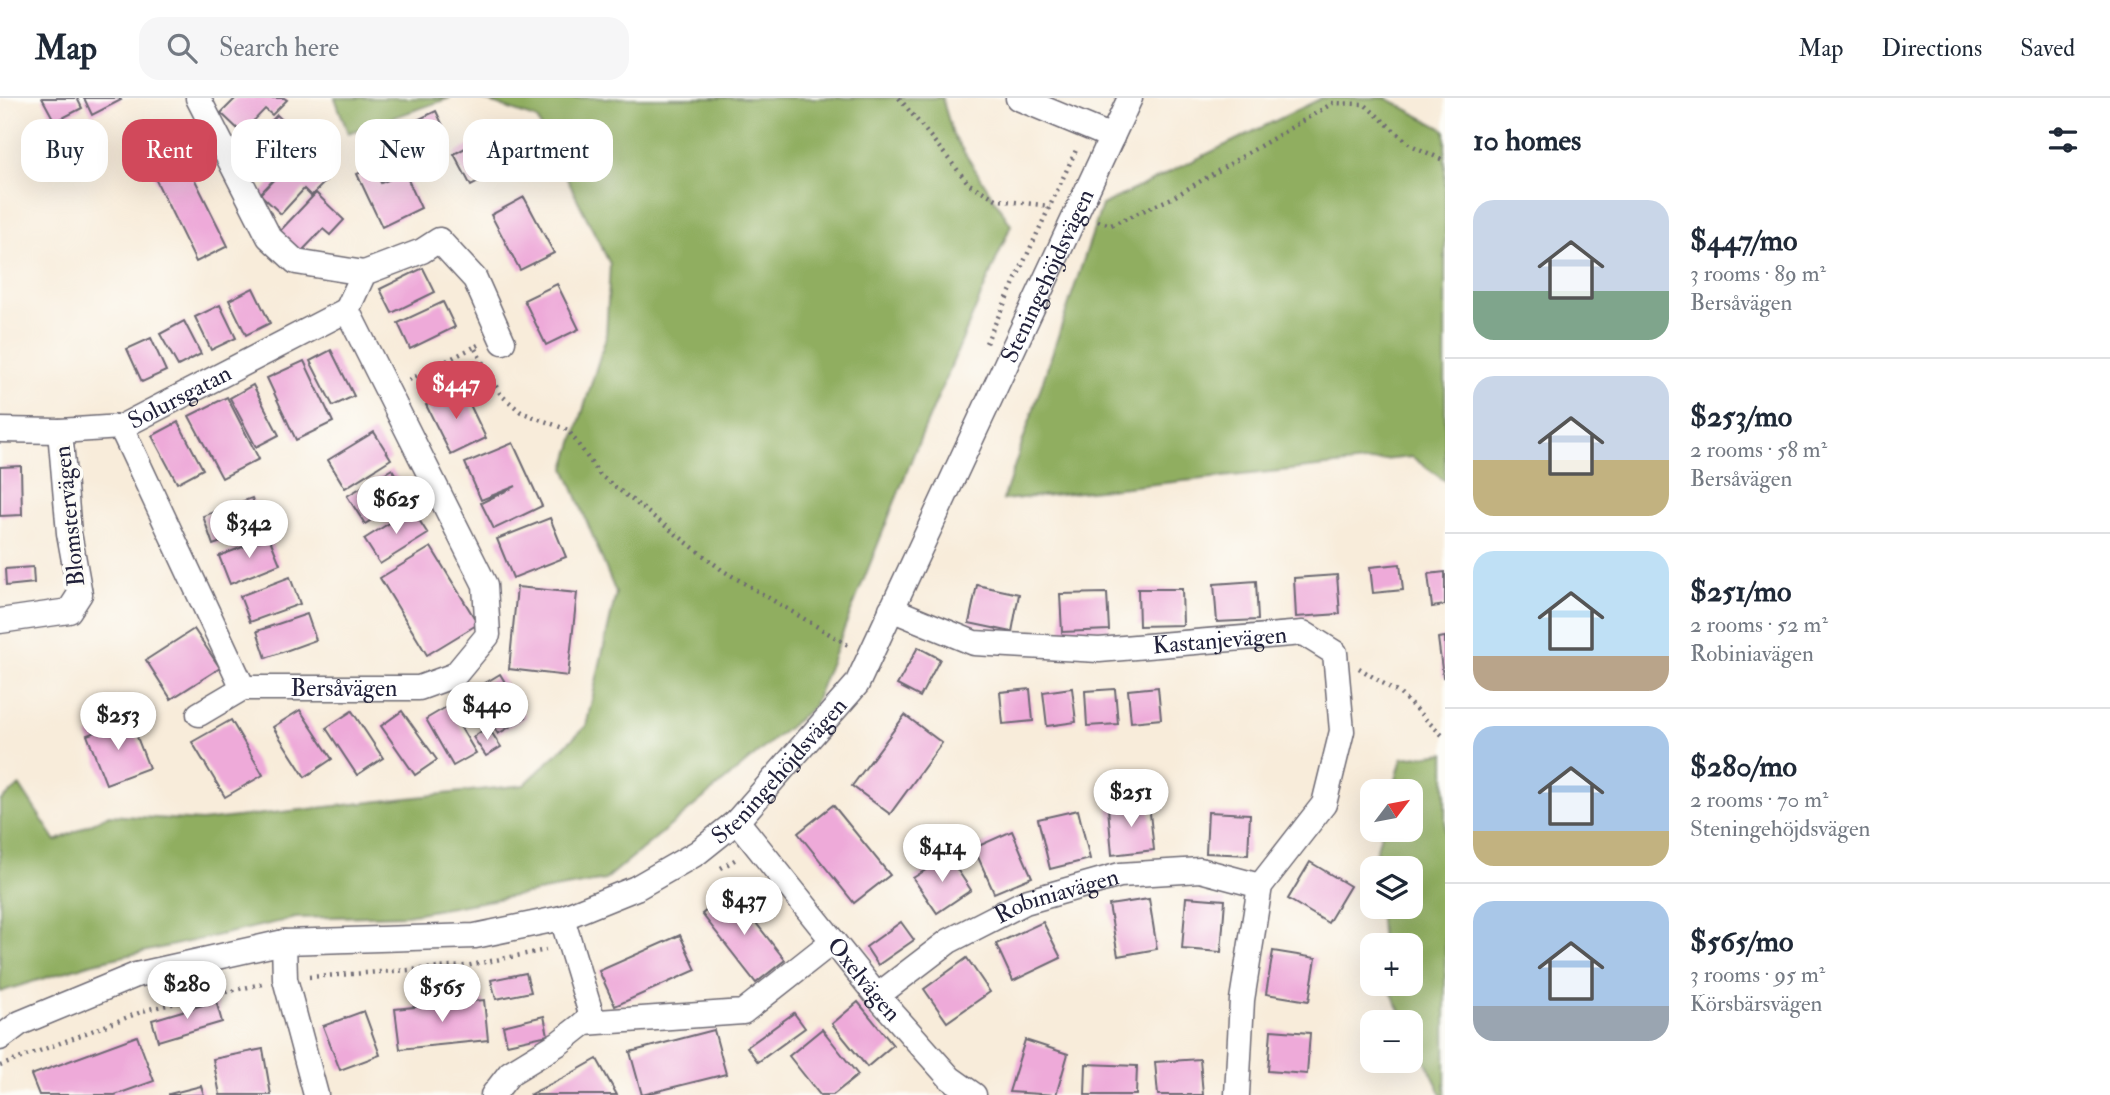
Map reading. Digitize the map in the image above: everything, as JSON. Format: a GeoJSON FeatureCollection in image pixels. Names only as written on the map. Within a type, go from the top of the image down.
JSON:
{"type":"FeatureCollection","features":[{"type":"Feature","properties":{"kind":"street"},"geometry":{"type":"LineString","coordinates":[[198,98],[268,237],[296,262],[364,273],[422,251],[439,240],[475,279],[501,338]]}},
{"type":"Feature","properties":{"kind":"street"},"geometry":{"type":"LineString","coordinates":[[1018,98],[1112,137]]}},
{"type":"Feature","properties":{"kind":"street","name":"Steningehöjdsvägen"},"geometry":{"type":"LineString","coordinates":[[0,1038],[20,1023],[136,975],[284,942],[475,936],[562,918],[636,888],[697,853],[737,821],[857,684],[1130,98]]}},
{"type":"Feature","properties":{"kind":"street"},"geometry":{"type":"LineString","coordinates":[[347,310],[364,273]]}},
{"type":"Feature","properties":{"kind":"street","name":"Bersåvägen"},"geometry":{"type":"LineString","coordinates":[[243,688],[419,688],[455,675],[488,635],[485,585],[347,310]]}},
{"type":"Feature","properties":{"kind":"street","name":"Solursgatan"},"geometry":{"type":"LineString","coordinates":[[0,430],[60,431],[121,427],[347,310]]}},
{"type":"Feature","properties":{"kind":"street"},"geometry":{"type":"LineString","coordinates":[[121,427],[243,688],[199,714]]}},
{"type":"Feature","properties":{"kind":"street","name":"Blomstervägen"},"geometry":{"type":"LineString","coordinates":[[0,621],[69,611],[80,594],[69,533],[60,431]]}},
{"type":"Feature","properties":{"kind":"street","name":"Kastanjevägen"},"geometry":{"type":"LineString","coordinates":[[891,608],[974,643],[1099,650],[1303,633],[1335,653]]}},
{"type":"Feature","properties":{"kind":"street"},"geometry":{"type":"LineString","coordinates":[[1237,1095],[1242,1000],[1260,886],[1324,804],[1342,731],[1335,653]]}},
{"type":"Feature","properties":{"kind":"street","name":"Oxelvägen"},"geometry":{"type":"LineString","coordinates":[[737,821],[877,996],[950,1078],[974,1095]]}},
{"type":"Feature","properties":{"kind":"street","name":"Robiniavägen"},"geometry":{"type":"LineString","coordinates":[[877,996],[949,941],[1025,902],[1120,875],[1200,870],[1260,886]]}},
{"type":"Feature","properties":{"kind":"street"},"geometry":{"type":"LineString","coordinates":[[493,1095],[510,1073],[559,1043],[592,1017],[562,918]]}},
{"type":"Feature","properties":{"kind":"street"},"geometry":{"type":"LineString","coordinates":[[584,1023],[743,1012],[833,941]]}},
{"type":"Feature","properties":{"kind":"street"},"geometry":{"type":"LineString","coordinates":[[284,942],[285,979],[316,1095]]}},
{"type":"Feature","properties":{"kind":"path"},"geometry":{"type":"LineString","coordinates":[[899,98],[969,184],[998,200],[1049,206],[1111,225],[1160,204],[1334,103],[1364,104],[1411,145],[1445,161]]}},
{"type":"Feature","properties":{"kind":"path"},"geometry":{"type":"LineString","coordinates":[[980,356],[1087,127]]}},
{"type":"Feature","properties":{"kind":"path"},"geometry":{"type":"LineString","coordinates":[[387,391],[474,347],[501,338]]}},
{"type":"Feature","properties":{"kind":"path"},"geometry":{"type":"LineString","coordinates":[[474,347],[501,395],[521,412],[568,430],[600,475],[722,570],[848,645]]}},
{"type":"Feature","properties":{"kind":"path"},"geometry":{"type":"LineString","coordinates":[[844,654],[854,632]]}},
{"type":"Feature","properties":{"kind":"path"},"geometry":{"type":"LineString","coordinates":[[1335,653],[1400,694],[1445,738]]}},
{"type":"Feature","properties":{"kind":"path"},"geometry":{"type":"LineString","coordinates":[[716,871],[740,857],[754,843]]}},
{"type":"Feature","properties":{"kind":"path"},"geometry":{"type":"LineString","coordinates":[[0,1066],[149,1009],[285,979],[466,966],[571,945]]}},
{"type":"Feature","properties":{"kind":"green space"},"geometry":{"type":"Polygon","coordinates":[[[335,98],[450,98],[389,119],[355,119],[355,131],[348,133],[335,98]]]}},
{"type":"Feature","properties":{"kind":"green space"},"geometry":{"type":"Polygon","coordinates":[[[479,98],[942,98],[953,135],[1011,225],[915,451],[813,707],[605,880],[407,915],[296,918],[93,963],[0,992],[0,801],[20,786],[56,841],[109,815],[201,821],[524,785],[586,726],[616,593],[565,468],[606,337],[610,264],[569,182],[613,182],[613,119],[537,119],[479,98]]]}},
{"type":"Feature","properties":{"kind":"green space"},"geometry":{"type":"Polygon","coordinates":[[[1322,98],[1386,98],[1445,130],[1445,481],[1412,457],[1003,500],[1102,205],[1322,98]]]}},
{"type":"Feature","properties":{"kind":"green space"},"geometry":{"type":"Polygon","coordinates":[[[1445,753],[1445,1095],[1442,1095],[1423,1056],[1423,1010],[1400,1010],[1393,996],[1423,996],[1423,933],[1381,933],[1380,919],[1423,919],[1423,856],[1375,856],[1379,842],[1423,842],[1423,779],[1396,779],[1402,758],[1445,753]]]}},
{"type":"Feature","properties":{"kind":"building"},"geometry":{"type":"Polygon","coordinates":[[[42,98],[77,98],[82,108],[61,119],[53,119],[42,98]]]}},
{"type":"Feature","properties":{"kind":"building"},"geometry":{"type":"Polygon","coordinates":[[[84,98],[119,98],[121,100],[92,115],[84,98]]]}},
{"type":"Feature","properties":{"kind":"building"},"geometry":{"type":"Polygon","coordinates":[[[236,98],[287,100],[272,115],[265,109],[255,119],[231,119],[231,123],[221,113],[236,98]]]}},
{"type":"Feature","properties":{"kind":"building"},"geometry":{"type":"Polygon","coordinates":[[[436,111],[440,119],[419,119],[436,111]]]}},
{"type":"Feature","properties":{"kind":"building"},"geometry":{"type":"Polygon","coordinates":[[[463,149],[463,171],[454,154],[463,149]]]}},
{"type":"Feature","properties":{"kind":"building"},"geometry":{"type":"Polygon","coordinates":[[[157,182],[196,182],[228,246],[196,262],[157,182]]]}},
{"type":"Feature","properties":{"kind":"building"},"geometry":{"type":"Polygon","coordinates":[[[271,182],[325,182],[311,196],[304,189],[281,214],[260,194],[271,182]]]}},
{"type":"Feature","properties":{"kind":"building"},"geometry":{"type":"Polygon","coordinates":[[[361,182],[409,182],[421,208],[382,227],[361,182]]]}},
{"type":"Feature","properties":{"kind":"building"},"geometry":{"type":"Polygon","coordinates":[[[316,193],[344,220],[330,235],[323,229],[300,253],[278,233],[316,193]]]}},
{"type":"Feature","properties":{"kind":"building"},"geometry":{"type":"Polygon","coordinates":[[[524,197],[554,253],[520,270],[491,215],[524,197]]]}},
{"type":"Feature","properties":{"kind":"building"},"geometry":{"type":"Polygon","coordinates":[[[423,268],[435,292],[392,313],[380,289],[423,268]]]}},
{"type":"Feature","properties":{"kind":"building"},"geometry":{"type":"Polygon","coordinates":[[[557,284],[579,329],[546,345],[524,300],[557,284]]]}},
{"type":"Feature","properties":{"kind":"building"},"geometry":{"type":"Polygon","coordinates":[[[253,288],[270,323],[246,335],[229,300],[253,288]]]}},
{"type":"Feature","properties":{"kind":"building"},"geometry":{"type":"Polygon","coordinates":[[[443,302],[455,327],[410,349],[398,323],[443,302]]]}},
{"type":"Feature","properties":{"kind":"building"},"geometry":{"type":"Polygon","coordinates":[[[220,305],[236,338],[211,350],[195,317],[220,305]]]}},
{"type":"Feature","properties":{"kind":"building"},"geometry":{"type":"Polygon","coordinates":[[[184,321],[201,354],[178,366],[160,334],[184,321]]]}},
{"type":"Feature","properties":{"kind":"building"},"geometry":{"type":"Polygon","coordinates":[[[151,338],[166,371],[142,382],[127,349],[151,338]]]}},
{"type":"Feature","properties":{"kind":"building"},"geometry":{"type":"Polygon","coordinates":[[[331,350],[354,396],[333,406],[310,361],[331,350]]]}},
{"type":"Feature","properties":{"kind":"building"},"geometry":{"type":"Polygon","coordinates":[[[304,361],[333,422],[296,440],[267,378],[304,361]]]}},
{"type":"Feature","properties":{"kind":"building"},"geometry":{"type":"Polygon","coordinates":[[[253,385],[279,435],[256,447],[230,398],[253,385]]]}},
{"type":"Feature","properties":{"kind":"building"},"geometry":{"type":"Polygon","coordinates":[[[462,388],[486,438],[451,455],[426,405],[462,388]]]}},
{"type":"Feature","properties":{"kind":"building"},"geometry":{"type":"Polygon","coordinates":[[[227,397],[259,459],[222,478],[189,416],[227,397]]]}},
{"type":"Feature","properties":{"kind":"building"},"geometry":{"type":"Polygon","coordinates":[[[178,422],[203,469],[177,483],[152,436],[178,422]]]}},
{"type":"Feature","properties":{"kind":"building"},"geometry":{"type":"Polygon","coordinates":[[[374,432],[391,459],[345,488],[328,460],[374,432]]]}},
{"type":"Feature","properties":{"kind":"building"},"geometry":{"type":"Polygon","coordinates":[[[513,443],[542,506],[494,529],[481,503],[516,486],[481,500],[465,463],[513,443]]]}},
{"type":"Feature","properties":{"kind":"building"},"geometry":{"type":"Polygon","coordinates":[[[21,466],[22,515],[0,516],[0,467],[21,466]]]}},
{"type":"Feature","properties":{"kind":"building"},"geometry":{"type":"Polygon","coordinates":[[[392,469],[409,497],[365,524],[347,496],[392,469]]]}},
{"type":"Feature","properties":{"kind":"building"},"geometry":{"type":"Polygon","coordinates":[[[252,498],[263,527],[213,545],[203,516],[252,498]]]}},
{"type":"Feature","properties":{"kind":"building"},"geometry":{"type":"Polygon","coordinates":[[[412,509],[428,534],[380,564],[364,539],[412,509]]]}},
{"type":"Feature","properties":{"kind":"building"},"geometry":{"type":"Polygon","coordinates":[[[550,518],[566,557],[513,578],[497,539],[550,518]]]}},
{"type":"Feature","properties":{"kind":"building"},"geometry":{"type":"Polygon","coordinates":[[[269,537],[280,564],[230,584],[219,556],[269,537]]]}},
{"type":"Feature","properties":{"kind":"building"},"geometry":{"type":"Polygon","coordinates":[[[431,547],[478,624],[427,655],[380,578],[431,547]]]}},
{"type":"Feature","properties":{"kind":"building"},"geometry":{"type":"Polygon","coordinates":[[[1400,564],[1403,590],[1373,593],[1370,567],[1400,564]]]}},
{"type":"Feature","properties":{"kind":"building"},"geometry":{"type":"Polygon","coordinates":[[[33,567],[34,583],[6,586],[5,569],[33,567]]]}},
{"type":"Feature","properties":{"kind":"building"},"geometry":{"type":"Polygon","coordinates":[[[1445,572],[1445,605],[1432,607],[1428,574],[1445,572]]]}},
{"type":"Feature","properties":{"kind":"building"},"geometry":{"type":"Polygon","coordinates":[[[1337,575],[1340,614],[1296,617],[1294,578],[1337,575]]]}},
{"type":"Feature","properties":{"kind":"building"},"geometry":{"type":"Polygon","coordinates":[[[290,577],[300,604],[250,622],[240,596],[290,577]]]}},
{"type":"Feature","properties":{"kind":"building"},"geometry":{"type":"Polygon","coordinates":[[[1256,581],[1258,620],[1217,622],[1214,584],[1256,581]]]}},
{"type":"Feature","properties":{"kind":"building"},"geometry":{"type":"Polygon","coordinates":[[[977,585],[1019,594],[1012,632],[969,623],[977,585]]]}},
{"type":"Feature","properties":{"kind":"building"},"geometry":{"type":"Polygon","coordinates":[[[517,587],[577,593],[568,676],[509,669],[517,587]]]}},
{"type":"Feature","properties":{"kind":"building"},"geometry":{"type":"Polygon","coordinates":[[[1138,589],[1182,589],[1183,625],[1139,626],[1138,589]]]}},
{"type":"Feature","properties":{"kind":"building"},"geometry":{"type":"Polygon","coordinates":[[[1107,593],[1109,630],[1062,632],[1060,594],[1107,593]]]}},
{"type":"Feature","properties":{"kind":"building"},"geometry":{"type":"Polygon","coordinates":[[[307,614],[316,640],[266,658],[257,631],[307,614]]]}},
{"type":"Feature","properties":{"kind":"building"},"geometry":{"type":"Polygon","coordinates":[[[194,629],[220,668],[171,699],[146,660],[194,629]]]}},
{"type":"Feature","properties":{"kind":"building"},"geometry":{"type":"Polygon","coordinates":[[[1445,637],[1445,676],[1443,677],[1438,638],[1445,637]]]}},
{"type":"Feature","properties":{"kind":"building"},"geometry":{"type":"Polygon","coordinates":[[[918,647],[940,659],[920,697],[897,685],[918,647]]]}},
{"type":"Feature","properties":{"kind":"building"},"geometry":{"type":"Polygon","coordinates":[[[500,674],[526,717],[498,734],[472,691],[500,674]]]}},
{"type":"Feature","properties":{"kind":"building"},"geometry":{"type":"Polygon","coordinates":[[[1158,687],[1161,719],[1131,722],[1128,690],[1158,687]]]}},
{"type":"Feature","properties":{"kind":"building"},"geometry":{"type":"Polygon","coordinates":[[[1072,688],[1076,722],[1047,726],[1043,692],[1072,688]]]}},
{"type":"Feature","properties":{"kind":"building"},"geometry":{"type":"Polygon","coordinates":[[[1030,689],[1033,721],[1003,724],[1000,692],[1030,689]]]}},
{"type":"Feature","properties":{"kind":"building"},"geometry":{"type":"Polygon","coordinates":[[[1115,689],[1118,724],[1087,726],[1085,691],[1115,689]]]}},
{"type":"Feature","properties":{"kind":"building"},"geometry":{"type":"Polygon","coordinates":[[[448,706],[476,753],[453,766],[426,719],[448,706]]]}},
{"type":"Feature","properties":{"kind":"building"},"geometry":{"type":"Polygon","coordinates":[[[300,710],[332,759],[305,777],[273,727],[300,710]]]}},
{"type":"Feature","properties":{"kind":"building"},"geometry":{"type":"Polygon","coordinates":[[[352,711],[383,758],[357,775],[326,728],[352,711]]]}},
{"type":"Feature","properties":{"kind":"building"},"geometry":{"type":"Polygon","coordinates":[[[402,711],[437,760],[415,775],[381,726],[402,711]]]}},
{"type":"Feature","properties":{"kind":"building"},"geometry":{"type":"Polygon","coordinates":[[[905,715],[942,743],[890,814],[852,786],[905,715]]]}},
{"type":"Feature","properties":{"kind":"building"},"geometry":{"type":"Polygon","coordinates":[[[130,719],[149,768],[106,784],[87,735],[130,719]]]}},
{"type":"Feature","properties":{"kind":"building"},"geometry":{"type":"Polygon","coordinates":[[[231,720],[263,775],[225,797],[192,742],[231,720]]]}},
{"type":"Feature","properties":{"kind":"building"},"geometry":{"type":"Polygon","coordinates":[[[488,727],[501,747],[486,756],[473,737],[488,727]]]}},
{"type":"Feature","properties":{"kind":"building"},"geometry":{"type":"Polygon","coordinates":[[[1149,804],[1154,850],[1112,855],[1108,808],[1149,804]]]}},
{"type":"Feature","properties":{"kind":"building"},"geometry":{"type":"Polygon","coordinates":[[[833,805],[890,875],[854,903],[798,833],[833,805]]]}},
{"type":"Feature","properties":{"kind":"building"},"geometry":{"type":"Polygon","coordinates":[[[1078,810],[1090,859],[1050,869],[1038,819],[1078,810]]]}},
{"type":"Feature","properties":{"kind":"building"},"geometry":{"type":"Polygon","coordinates":[[[1208,812],[1250,814],[1248,855],[1206,853],[1208,812]]]}},
{"type":"Feature","properties":{"kind":"building"},"geometry":{"type":"Polygon","coordinates":[[[1012,831],[1032,877],[994,893],[974,848],[1012,831]]]}},
{"type":"Feature","properties":{"kind":"building"},"geometry":{"type":"Polygon","coordinates":[[[948,856],[971,890],[937,913],[913,878],[948,856]]]}},
{"type":"Feature","properties":{"kind":"building"},"geometry":{"type":"Polygon","coordinates":[[[1310,862],[1350,886],[1328,923],[1288,899],[1310,862]]]}},
{"type":"Feature","properties":{"kind":"building"},"geometry":{"type":"Polygon","coordinates":[[[731,891],[785,960],[756,983],[702,914],[731,891]]]}},
{"type":"Feature","properties":{"kind":"building"},"geometry":{"type":"Polygon","coordinates":[[[1186,897],[1225,900],[1221,952],[1182,949],[1186,897]]]}},
{"type":"Feature","properties":{"kind":"building"},"geometry":{"type":"Polygon","coordinates":[[[1149,899],[1157,949],[1118,956],[1109,905],[1149,899]]]}},
{"type":"Feature","properties":{"kind":"building"},"geometry":{"type":"Polygon","coordinates":[[[901,922],[914,940],[878,965],[866,947],[901,922]]]}},
{"type":"Feature","properties":{"kind":"building"},"geometry":{"type":"Polygon","coordinates":[[[1043,922],[1061,958],[1013,981],[996,944],[1043,922]]]}},
{"type":"Feature","properties":{"kind":"building"},"geometry":{"type":"Polygon","coordinates":[[[680,935],[696,970],[615,1006],[599,971],[680,935]]]}},
{"type":"Feature","properties":{"kind":"building"},"geometry":{"type":"Polygon","coordinates":[[[1273,951],[1316,958],[1309,1001],[1266,994],[1273,951]]]}},
{"type":"Feature","properties":{"kind":"building"},"geometry":{"type":"Polygon","coordinates":[[[967,958],[990,992],[947,1022],[924,989],[967,958]]]}},
{"type":"Feature","properties":{"kind":"building"},"geometry":{"type":"Polygon","coordinates":[[[526,973],[531,992],[496,999],[491,980],[526,973]]]}},
{"type":"Feature","properties":{"kind":"building"},"geometry":{"type":"Polygon","coordinates":[[[484,1000],[488,1040],[400,1049],[395,1009],[484,1000]]]}},
{"type":"Feature","properties":{"kind":"building"},"geometry":{"type":"Polygon","coordinates":[[[216,1001],[222,1022],[158,1041],[152,1020],[216,1001]]]}},
{"type":"Feature","properties":{"kind":"building"},"geometry":{"type":"Polygon","coordinates":[[[858,1002],[893,1045],[867,1067],[832,1024],[858,1002]]]}},
{"type":"Feature","properties":{"kind":"building"},"geometry":{"type":"Polygon","coordinates":[[[364,1011],[380,1055],[340,1070],[323,1026],[364,1011]]]}},
{"type":"Feature","properties":{"kind":"building"},"geometry":{"type":"Polygon","coordinates":[[[794,1013],[805,1028],[758,1062],[747,1047],[794,1013]]]}},
{"type":"Feature","properties":{"kind":"building"},"geometry":{"type":"Polygon","coordinates":[[[544,1016],[548,1035],[507,1044],[503,1026],[544,1016]]]}},
{"type":"Feature","properties":{"kind":"building"},"geometry":{"type":"Polygon","coordinates":[[[822,1029],[858,1075],[833,1095],[820,1095],[789,1056],[822,1029]]]}},
{"type":"Feature","properties":{"kind":"building"},"geometry":{"type":"Polygon","coordinates":[[[714,1030],[726,1074],[642,1095],[630,1052],[714,1030]]]}},
{"type":"Feature","properties":{"kind":"building"},"geometry":{"type":"Polygon","coordinates":[[[1271,1030],[1310,1033],[1307,1074],[1268,1071],[1271,1030]]]}},
{"type":"Feature","properties":{"kind":"building"},"geometry":{"type":"Polygon","coordinates":[[[137,1036],[154,1081],[115,1095],[39,1095],[31,1075],[137,1036]]]}},
{"type":"Feature","properties":{"kind":"building"},"geometry":{"type":"Polygon","coordinates":[[[1025,1040],[1068,1054],[1056,1095],[1009,1092],[1025,1040]]]}},
{"type":"Feature","properties":{"kind":"building"},"geometry":{"type":"Polygon","coordinates":[[[263,1049],[271,1095],[220,1095],[213,1059],[263,1049]]]}},
{"type":"Feature","properties":{"kind":"building"},"geometry":{"type":"Polygon","coordinates":[[[597,1059],[617,1095],[529,1095],[563,1078],[597,1059]]]}},
{"type":"Feature","properties":{"kind":"building"},"geometry":{"type":"Polygon","coordinates":[[[1200,1059],[1203,1095],[1158,1095],[1155,1062],[1200,1059]]]}},
{"type":"Feature","properties":{"kind":"building"},"geometry":{"type":"Polygon","coordinates":[[[1086,1064],[1137,1066],[1136,1095],[1085,1095],[1086,1064]]]}},
{"type":"Feature","properties":{"kind":"building"},"geometry":{"type":"Polygon","coordinates":[[[201,1086],[204,1095],[169,1095],[169,1094],[201,1086]]]}}]}
